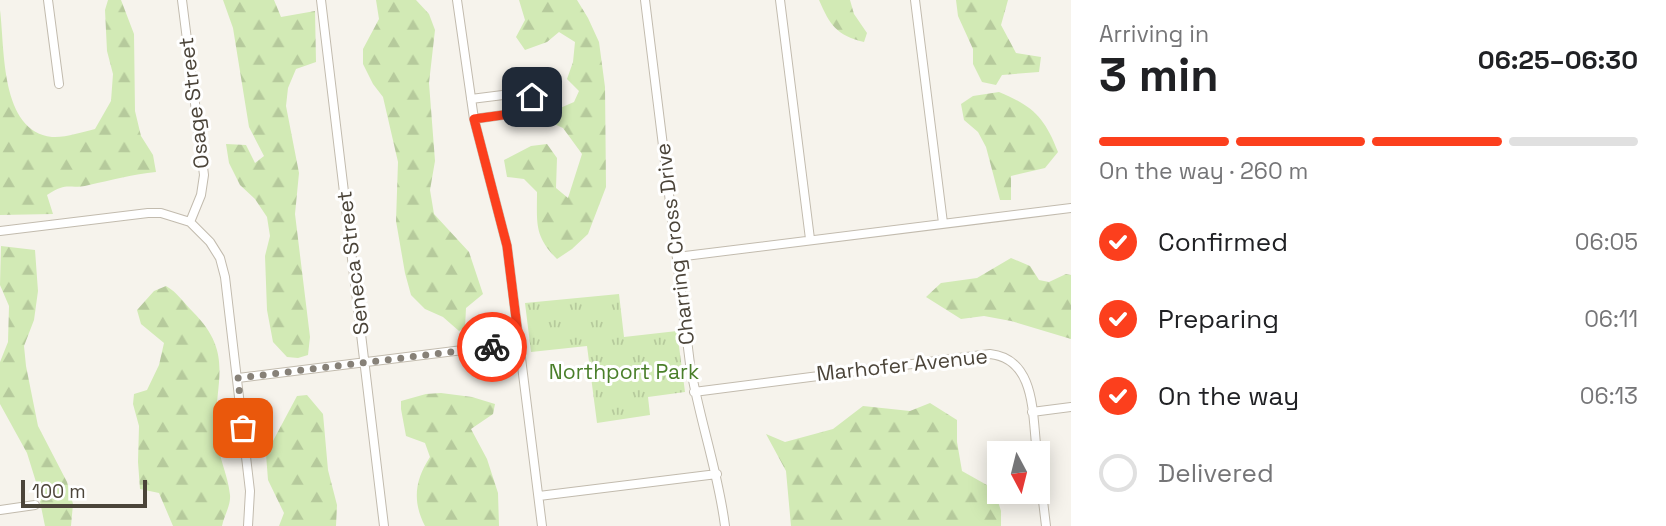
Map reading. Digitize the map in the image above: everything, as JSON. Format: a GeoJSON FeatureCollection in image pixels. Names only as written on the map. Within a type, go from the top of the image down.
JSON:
{"type":"FeatureCollection","features":[{"type":"Feature","properties":{"kind":"street"},"geometry":{"type":"LineString","coordinates":[[48,0],[59,84]]}},
{"type":"Feature","properties":{"kind":"street","name":"Osage Street"},"geometry":{"type":"LineString","coordinates":[[182,0],[204,175],[201,195],[190,222]]}},
{"type":"Feature","properties":{"kind":"street","name":"Seneca Street"},"geometry":{"type":"LineString","coordinates":[[321,0],[384,526]]}},
{"type":"Feature","properties":{"kind":"street"},"geometry":{"type":"LineString","coordinates":[[457,0],[474,119],[507,246],[542,526]]}},
{"type":"Feature","properties":{"kind":"street","name":"Charring Cross Drive"},"geometry":{"type":"LineString","coordinates":[[645,0],[694,392],[717,474],[725,526]]}},
{"type":"Feature","properties":{"kind":"street"},"geometry":{"type":"LineString","coordinates":[[780,0],[810,239]]}},
{"type":"Feature","properties":{"kind":"street"},"geometry":{"type":"LineString","coordinates":[[915,0],[943,223]]}},
{"type":"Feature","properties":{"kind":"street"},"geometry":{"type":"LineString","coordinates":[[471,99],[519,93],[527,94],[533,102],[530,110],[524,112],[474,119]]}},
{"type":"Feature","properties":{"kind":"street"},"geometry":{"type":"LineString","coordinates":[[677,257],[1071,208]]}},
{"type":"Feature","properties":{"kind":"street"},"geometry":{"type":"LineString","coordinates":[[0,231],[148,213],[177,217],[190,222],[214,246],[222,265],[238,378],[250,491],[248,526]]}},
{"type":"Feature","properties":{"kind":"street"},"geometry":{"type":"LineString","coordinates":[[238,378],[519,343]]}},
{"type":"Feature","properties":{"kind":"street","name":"Marhofer Avenue"},"geometry":{"type":"LineString","coordinates":[[694,392],[990,354],[1010,359],[1025,376],[1036,441]]}},
{"type":"Feature","properties":{"kind":"street"},"geometry":{"type":"LineString","coordinates":[[1032,412],[1071,407]]}},
{"type":"Feature","properties":{"kind":"street"},"geometry":{"type":"LineString","coordinates":[[539,496],[717,474]]}},
{"type":"Feature","properties":{"kind":"street"},"geometry":{"type":"LineString","coordinates":[[1043,504],[1046,526]]}},
{"type":"Feature","properties":{"kind":"street"},"geometry":{"type":"LineString","coordinates":[[0,510],[35,505]]}},
{"type":"Feature","properties":{"kind":"green space"},"geometry":{"type":"Polygon","coordinates":[[[108,0],[121,0],[134,34],[135,111],[141,136],[153,155],[156,172],[59,188],[47,195],[53,214],[0,215],[0,10],[5,66],[14,105],[23,120],[35,131],[52,137],[62,137],[95,129],[111,101],[113,74],[107,51],[105,10],[108,0]]]}},
{"type":"Feature","properties":{"kind":"green space"},"geometry":{"type":"Polygon","coordinates":[[[223,0],[274,0],[281,17],[315,11],[316,62],[296,69],[288,88],[286,106],[299,173],[295,214],[310,337],[308,355],[298,358],[287,357],[273,342],[267,310],[265,256],[270,236],[267,217],[255,199],[240,185],[229,163],[226,144],[246,145],[255,163],[264,156],[249,127],[233,28],[223,0]]]}},
{"type":"Feature","properties":{"kind":"green space"},"geometry":{"type":"Polygon","coordinates":[[[376,0],[416,0],[429,14],[435,30],[429,83],[435,161],[430,190],[434,214],[469,252],[483,294],[466,308],[465,328],[459,331],[443,317],[425,309],[411,295],[405,273],[396,221],[398,162],[383,97],[363,64],[363,49],[379,19],[376,0]]]}},
{"type":"Feature","properties":{"kind":"green space"},"geometry":{"type":"Polygon","coordinates":[[[519,0],[577,0],[599,42],[605,87],[606,187],[588,234],[557,259],[544,243],[538,229],[537,192],[524,179],[507,177],[504,160],[531,146],[547,144],[557,158],[556,188],[568,198],[582,154],[563,128],[552,123],[553,111],[574,102],[579,91],[567,79],[573,62],[575,42],[559,32],[547,42],[525,50],[516,37],[525,20],[519,0]]]}},
{"type":"Feature","properties":{"kind":"green space"},"geometry":{"type":"Polygon","coordinates":[[[819,0],[850,0],[854,14],[867,33],[864,42],[835,28],[819,0]]]}},
{"type":"Feature","properties":{"kind":"green space"},"geometry":{"type":"Polygon","coordinates":[[[956,0],[1008,0],[1001,25],[1016,53],[1041,57],[1039,72],[1002,75],[996,85],[982,82],[973,64],[973,49],[958,16],[956,0]]]}},
{"type":"Feature","properties":{"kind":"green space"},"geometry":{"type":"Polygon","coordinates":[[[999,92],[1021,102],[1036,114],[1048,130],[1058,152],[1045,168],[1011,176],[1011,200],[1000,200],[986,147],[978,132],[964,120],[961,104],[973,96],[999,92]]]}},
{"type":"Feature","properties":{"kind":"green space"},"geometry":{"type":"Polygon","coordinates":[[[1,246],[35,250],[38,291],[34,320],[24,346],[26,366],[38,426],[67,482],[73,504],[71,526],[45,526],[27,453],[0,404],[0,362],[8,342],[9,306],[0,285],[1,246]]]}},
{"type":"Feature","properties":{"kind":"green space"},"geometry":{"type":"Polygon","coordinates":[[[1011,258],[1030,266],[1039,280],[1049,282],[1066,274],[1071,275],[1071,339],[984,316],[961,319],[926,297],[941,283],[977,278],[1011,258]]]}},
{"type":"Feature","properties":{"kind":"green space"},"geometry":{"type":"Polygon","coordinates":[[[166,286],[206,327],[218,355],[220,369],[216,432],[230,495],[222,526],[173,526],[159,493],[140,489],[139,426],[133,404],[134,394],[147,390],[159,365],[164,343],[141,324],[137,310],[154,291],[166,286]]]}},
{"type":"Feature","properties":{"kind":"green space","name":"Northport Park"},"geometry":{"type":"Polygon","coordinates":[[[619,294],[624,337],[677,331],[685,392],[648,397],[650,415],[597,423],[587,346],[531,352],[525,303],[619,294]]]}},
{"type":"Feature","properties":{"kind":"green space"},"geometry":{"type":"Polygon","coordinates":[[[441,393],[472,397],[495,404],[493,414],[471,429],[487,459],[498,493],[499,526],[425,526],[421,517],[417,499],[418,482],[430,457],[425,443],[406,436],[401,401],[441,393]]]}},
{"type":"Feature","properties":{"kind":"green space"},"geometry":{"type":"Polygon","coordinates":[[[307,395],[323,414],[328,470],[337,505],[336,526],[279,526],[284,513],[268,480],[266,454],[297,396],[307,395]]]}},
{"type":"Feature","properties":{"kind":"green space"},"geometry":{"type":"Polygon","coordinates":[[[930,403],[957,420],[957,442],[962,471],[987,485],[987,504],[999,504],[1001,526],[791,526],[786,471],[766,434],[785,442],[833,429],[863,406],[910,411],[930,403]]]}},
{"type":"Feature","properties":{"kind":"way so far"},"geometry":{"type":"LineString","coordinates":[[243,428],[238,378],[492,347]]}},
{"type":"Feature","properties":{"kind":"route"},"geometry":{"type":"LineString","coordinates":[[492,347],[519,343],[507,246],[474,119],[530,110],[533,106],[532,97]]}}]}
